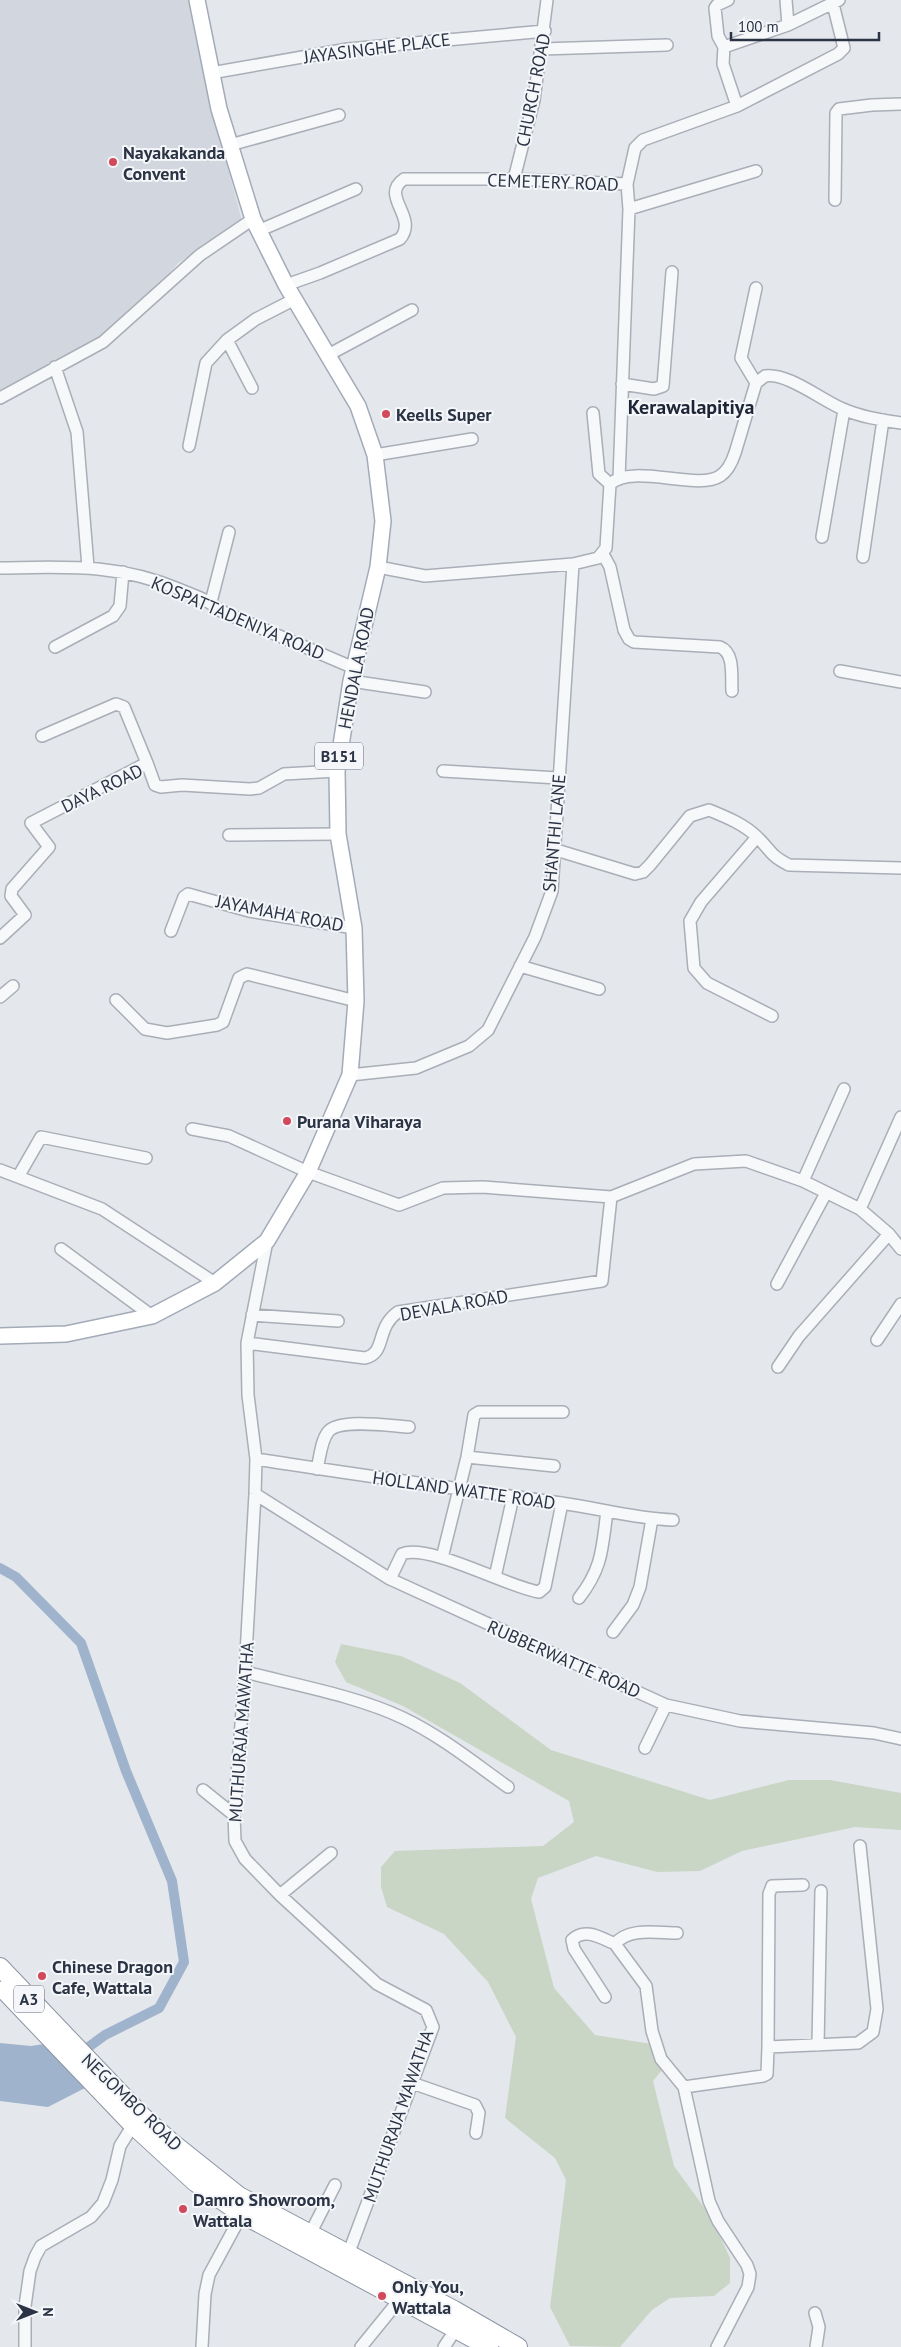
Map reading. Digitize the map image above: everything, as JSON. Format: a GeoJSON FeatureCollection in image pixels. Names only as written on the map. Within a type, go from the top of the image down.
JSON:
{"type":"FeatureCollection","features":[{"type":"Feature","properties":{"kind":"highway","name":"NEGOMBO ROAD"},"geometry":{"type":"LineString","coordinates":[[0,1967],[55,2035]]}},
{"type":"Feature","properties":{"kind":"highway","name":"NEGOMBO ROAD"},"geometry":{"type":"LineString","coordinates":[[0,1985],[55,2035],[106,2088],[133,2125],[196,2182],[242,2214],[454,2310],[518,2347]]}},
{"type":"Feature","properties":{"kind":"highway","name":"NEGOMBO ROAD"},"geometry":{"type":"LineString","coordinates":[[106,2088],[239,2196],[310,2234],[345,2262],[400,2299],[456,2329],[481,2345]]}},
{"type":"Feature","properties":{"kind":"main road","name":"HENDALA ROAD"},"geometry":{"type":"LineString","coordinates":[[0,1336],[66,1334],[152,1316],[215,1283],[267,1241],[308,1172],[350,1075],[356,1001],[354,928],[338,834],[336,771],[353,675],[378,567],[383,521],[375,455],[358,406],[286,285],[256,225],[230,145],[211,73],[196,0]]}},
{"type":"Feature","properties":{"kind":"street","name":"CHURCH ROAD"},"geometry":{"type":"LineString","coordinates":[[514,179],[534,100],[545,31],[547,0]]}},
{"type":"Feature","properties":{"kind":"street"},"geometry":{"type":"LineString","coordinates":[[728,0],[717,5],[715,8],[718,36],[724,47],[723,64],[737,106]]}},
{"type":"Feature","properties":{"kind":"street"},"geometry":{"type":"LineString","coordinates":[[786,0],[788,25]]}},
{"type":"Feature","properties":{"kind":"street"},"geometry":{"type":"LineString","coordinates":[[627,184],[635,148],[643,140],[737,106],[838,54],[844,48],[844,41],[836,2],[788,25],[724,47]]}},
{"type":"Feature","properties":{"kind":"street","name":"JAYASINGHE PLACE"},"geometry":{"type":"LineString","coordinates":[[211,73],[348,49],[545,31]]}},
{"type":"Feature","properties":{"kind":"street"},"geometry":{"type":"LineString","coordinates":[[542,49],[667,45]]}},
{"type":"Feature","properties":{"kind":"street"},"geometry":{"type":"LineString","coordinates":[[835,200],[836,113],[839,109],[872,104],[901,104]]}},
{"type":"Feature","properties":{"kind":"street"},"geometry":{"type":"LineString","coordinates":[[230,145],[339,115]]}},
{"type":"Feature","properties":{"kind":"street"},"geometry":{"type":"LineString","coordinates":[[629,209],[756,170]]}},
{"type":"Feature","properties":{"kind":"street","name":"CEMETERY ROAD"},"geometry":{"type":"LineString","coordinates":[[286,285],[320,273],[400,239],[406,230],[407,223],[395,196],[395,189],[404,180],[514,179],[627,184],[629,209],[622,384],[614,482],[607,539],[603,554]]}},
{"type":"Feature","properties":{"kind":"street"},"geometry":{"type":"LineString","coordinates":[[0,398],[103,342],[200,255],[256,225],[356,189]]}},
{"type":"Feature","properties":{"kind":"street"},"geometry":{"type":"LineString","coordinates":[[622,384],[654,389],[663,386],[672,272]]}},
{"type":"Feature","properties":{"kind":"street"},"geometry":{"type":"LineString","coordinates":[[756,288],[741,358],[756,383]]}},
{"type":"Feature","properties":{"kind":"street"},"geometry":{"type":"LineString","coordinates":[[189,446],[206,362],[227,340],[256,320],[295,299]]}},
{"type":"Feature","properties":{"kind":"street"},"geometry":{"type":"LineString","coordinates":[[328,355],[412,310]]}},
{"type":"Feature","properties":{"kind":"street"},"geometry":{"type":"LineString","coordinates":[[227,340],[252,388]]}},
{"type":"Feature","properties":{"kind":"street"},"geometry":{"type":"LineString","coordinates":[[55,367],[77,432],[88,566]]}},
{"type":"Feature","properties":{"kind":"street"},"geometry":{"type":"LineString","coordinates":[[593,413],[599,474],[614,482],[632,476],[706,480],[720,476],[731,464],[756,383],[765,376],[781,377],[844,410],[901,423]]}},
{"type":"Feature","properties":{"kind":"street"},"geometry":{"type":"LineString","coordinates":[[822,537],[844,410]]}},
{"type":"Feature","properties":{"kind":"street"},"geometry":{"type":"LineString","coordinates":[[863,557],[883,420]]}},
{"type":"Feature","properties":{"kind":"street"},"geometry":{"type":"LineString","coordinates":[[375,455],[472,439]]}},
{"type":"Feature","properties":{"kind":"street"},"geometry":{"type":"LineString","coordinates":[[211,602],[229,532]]}},
{"type":"Feature","properties":{"kind":"street"},"geometry":{"type":"LineString","coordinates":[[378,567],[425,576],[592,562],[603,554],[610,567],[624,630],[628,639],[634,642],[690,645],[726,650],[730,656],[732,691]]}},
{"type":"Feature","properties":{"kind":"street","name":"SHANTHI LANE"},"geometry":{"type":"LineString","coordinates":[[350,1075],[416,1068],[469,1046],[488,1030],[535,937],[552,891],[553,849],[573,564]]}},
{"type":"Feature","properties":{"kind":"street","name":"KOSPATTADENIYA ROAD"},"geometry":{"type":"LineString","coordinates":[[0,568],[88,566],[123,572],[162,582],[211,602],[221,611],[353,675],[425,692]]}},
{"type":"Feature","properties":{"kind":"street"},"geometry":{"type":"LineString","coordinates":[[55,647],[113,616],[120,606],[123,572]]}},
{"type":"Feature","properties":{"kind":"street"},"geometry":{"type":"LineString","coordinates":[[840,671],[901,682]]}},
{"type":"Feature","properties":{"kind":"street"},"geometry":{"type":"LineString","coordinates":[[42,736],[116,704],[120,704],[124,707],[147,763]]}},
{"type":"Feature","properties":{"kind":"street","name":"DAYA ROAD"},"geometry":{"type":"LineString","coordinates":[[0,938],[25,915],[11,896],[12,889],[49,847],[32,823],[147,763],[155,785],[161,788],[182,785],[250,789],[259,788],[284,774],[336,771]]}},
{"type":"Feature","properties":{"kind":"street"},"geometry":{"type":"LineString","coordinates":[[443,771],[558,778]]}},
{"type":"Feature","properties":{"kind":"street"},"geometry":{"type":"LineString","coordinates":[[553,849],[635,874],[643,872],[650,865],[690,816],[709,810],[734,820],[757,837],[774,858],[790,864],[901,868]]}},
{"type":"Feature","properties":{"kind":"street"},"geometry":{"type":"LineString","coordinates":[[229,835],[338,834]]}},
{"type":"Feature","properties":{"kind":"street"},"geometry":{"type":"LineString","coordinates":[[757,837],[701,902],[690,921],[694,968],[699,975],[707,983],[772,1016]]}},
{"type":"Feature","properties":{"kind":"street","name":"JAYAMAHA ROAD"},"geometry":{"type":"LineString","coordinates":[[170,931],[184,897],[188,894],[249,911],[354,928]]}},
{"type":"Feature","properties":{"kind":"street"},"geometry":{"type":"LineString","coordinates":[[520,966],[599,989]]}},
{"type":"Feature","properties":{"kind":"street"},"geometry":{"type":"LineString","coordinates":[[116,1000],[145,1028],[167,1033],[217,1025],[223,1022],[239,978],[247,974],[356,1001]]}},
{"type":"Feature","properties":{"kind":"street"},"geometry":{"type":"LineString","coordinates":[[0,997],[13,986]]}},
{"type":"Feature","properties":{"kind":"street"},"geometry":{"type":"LineString","coordinates":[[804,1181],[844,1089]]}},
{"type":"Feature","properties":{"kind":"street"},"geometry":{"type":"LineString","coordinates":[[860,1209],[901,1117]]}},
{"type":"Feature","properties":{"kind":"street"},"geometry":{"type":"LineString","coordinates":[[192,1129],[229,1136],[308,1172],[399,1205],[443,1188],[483,1187],[611,1197],[694,1164],[734,1160],[746,1161],[804,1181],[860,1209],[889,1234],[901,1248]]}},
{"type":"Feature","properties":{"kind":"street"},"geometry":{"type":"LineString","coordinates":[[18,1177],[41,1137],[146,1158]]}},
{"type":"Feature","properties":{"kind":"street"},"geometry":{"type":"LineString","coordinates":[[0,1170],[102,1209],[215,1283]]}},
{"type":"Feature","properties":{"kind":"street"},"geometry":{"type":"LineString","coordinates":[[777,1284],[826,1192]]}},
{"type":"Feature","properties":{"kind":"street","name":"DEVALA ROAD"},"geometry":{"type":"LineString","coordinates":[[247,1343],[365,1358],[374,1356],[378,1351],[384,1326],[389,1318],[398,1312],[602,1281],[611,1197]]}},
{"type":"Feature","properties":{"kind":"street"},"geometry":{"type":"LineString","coordinates":[[778,1368],[799,1336],[889,1234]]}},
{"type":"Feature","properties":{"kind":"street","name":"MUTHURAJA MAWATHA"},"geometry":{"type":"LineString","coordinates":[[267,1241],[247,1343],[248,1395],[256,1459],[245,1672],[234,1814],[235,1842],[245,1859],[280,1895],[377,1984],[426,2010],[433,2028],[345,2262]]}},
{"type":"Feature","properties":{"kind":"street"},"geometry":{"type":"LineString","coordinates":[[61,1249],[152,1316]]}},
{"type":"Feature","properties":{"kind":"street"},"geometry":{"type":"LineString","coordinates":[[876,1340],[901,1304]]}},
{"type":"Feature","properties":{"kind":"street"},"geometry":{"type":"LineString","coordinates":[[252,1315],[338,1321]]}},
{"type":"Feature","properties":{"kind":"street"},"geometry":{"type":"LineString","coordinates":[[442,1558],[467,1457],[472,1421],[479,1412],[563,1412]]}},
{"type":"Feature","properties":{"kind":"street"},"geometry":{"type":"LineString","coordinates":[[317,1469],[324,1440],[329,1431],[335,1426],[346,1424],[409,1427]]}},
{"type":"Feature","properties":{"kind":"street"},"geometry":{"type":"LineString","coordinates":[[467,1457],[554,1466]]}},
{"type":"Feature","properties":{"kind":"street","name":"HOLLAND WATTE ROAD"},"geometry":{"type":"LineString","coordinates":[[256,1459],[458,1490],[562,1503],[652,1519],[673,1520]]}},
{"type":"Feature","properties":{"kind":"street","name":"RUBBERWATTE ROAD"},"geometry":{"type":"LineString","coordinates":[[255,1494],[390,1580],[666,1705],[740,1721],[874,1733],[901,1739]]}},
{"type":"Feature","properties":{"kind":"street"},"geometry":{"type":"LineString","coordinates":[[495,1577],[512,1497]]}},
{"type":"Feature","properties":{"kind":"street"},"geometry":{"type":"LineString","coordinates":[[390,1580],[402,1554],[411,1551],[442,1558],[535,1591],[542,1590],[545,1587],[562,1503]]}},
{"type":"Feature","properties":{"kind":"street"},"geometry":{"type":"LineString","coordinates":[[579,1598],[595,1575],[607,1511]]}},
{"type":"Feature","properties":{"kind":"street"},"geometry":{"type":"LineString","coordinates":[[613,1632],[633,1605],[640,1587],[652,1519]]}},
{"type":"Feature","properties":{"kind":"street"},"geometry":{"type":"LineString","coordinates":[[245,1672],[368,1704],[402,1718],[432,1734],[508,1787]]}},
{"type":"Feature","properties":{"kind":"street"},"geometry":{"type":"LineString","coordinates":[[645,1748],[666,1705]]}},
{"type":"Feature","properties":{"kind":"street"},"geometry":{"type":"LineString","coordinates":[[203,1790],[234,1814]]}},
{"type":"Feature","properties":{"kind":"street"},"geometry":{"type":"LineString","coordinates":[[768,2047],[858,2043],[873,2032],[877,2009],[860,1846]]}},
{"type":"Feature","properties":{"kind":"street"},"geometry":{"type":"LineString","coordinates":[[280,1895],[331,1852]]}},
{"type":"Feature","properties":{"kind":"street"},"geometry":{"type":"LineString","coordinates":[[684,2088],[767,2074],[769,1894],[772,1886],[803,1885]]}},
{"type":"Feature","properties":{"kind":"street"},"geometry":{"type":"LineString","coordinates":[[818,2045],[821,1891]]}},
{"type":"Feature","properties":{"kind":"street"},"geometry":{"type":"LineString","coordinates":[[615,1944],[622,1936],[631,1933],[676,1932]]}},
{"type":"Feature","properties":{"kind":"street"},"geometry":{"type":"LineString","coordinates":[[605,1997],[574,1949],[572,1940],[578,1934],[586,1933],[615,1944],[646,1986],[652,2031],[661,2059],[684,2088],[709,2201],[718,2221],[747,2265],[750,2274],[748,2287],[717,2347]]}},
{"type":"Feature","properties":{"kind":"street"},"geometry":{"type":"LineString","coordinates":[[412,2083],[475,2104],[478,2113],[476,2133]]}},
{"type":"Feature","properties":{"kind":"street"},"geometry":{"type":"LineString","coordinates":[[25,2347],[25,2306],[30,2271],[38,2251],[41,2246],[91,2217],[103,2203],[112,2180],[120,2146],[133,2125]]}},
{"type":"Feature","properties":{"kind":"street"},"geometry":{"type":"LineString","coordinates":[[310,2234],[335,2185]]}},
{"type":"Feature","properties":{"kind":"street"},"geometry":{"type":"LineString","coordinates":[[202,2347],[203,2314],[209,2274],[242,2214]]}},
{"type":"Feature","properties":{"kind":"street"},"geometry":{"type":"LineString","coordinates":[[361,2347],[400,2299]]}},
{"type":"Feature","properties":{"kind":"street"},"geometry":{"type":"LineString","coordinates":[[815,2313],[819,2327],[816,2347]]}},
{"type":"Feature","properties":{"kind":"street"},"geometry":{"type":"LineString","coordinates":[[444,2347],[456,2329]]}},
{"type":"Feature","properties":{"kind":"shaded area","name":"Nayakakanda Convent"},"geometry":{"type":"Polygon","coordinates":[[[0,0],[190,0],[210,100],[243,225],[178,263],[139,308],[95,344],[0,390],[0,0]]]}},
{"type":"Feature","properties":{"kind":"green space"},"geometry":{"type":"Polygon","coordinates":[[[341,1644],[401,1656],[460,1683],[551,1750],[710,1800],[789,1780],[830,1780],[901,1793],[901,1830],[855,1827],[742,1851],[700,1871],[657,1872],[596,1856],[538,1878],[531,1899],[554,1988],[595,2035],[658,2045],[668,2063],[653,2081],[674,2166],[711,2217],[730,2258],[730,2283],[714,2296],[670,2298],[652,2310],[620,2347],[570,2346],[550,2307],[566,2180],[555,2158],[505,2118],[516,2037],[488,1982],[444,1934],[387,1907],[381,1887],[381,1867],[395,1851],[543,1846],[574,1822],[569,1801],[403,1706],[346,1682],[335,1662],[341,1644]]]}},
{"type":"Feature","properties":{"kind":"water"},"geometry":{"type":"Polygon","coordinates":[[[0,2043],[31,2046],[44,2044],[85,2088],[48,2107],[0,2101],[0,2043]]]}},
{"type":"Feature","properties":{"kind":"waterway"},"geometry":{"type":"LineString","coordinates":[[0,1568],[16,1577],[81,1643],[126,1771],[172,1881],[184,1962],[159,2008],[105,2035],[79,2054]]}},
{"type":"Feature","properties":{"kind":"place","name":"Nayakakanda Convent"},"geometry":{"type":"Point","coordinates":[113,162]}},
{"type":"Feature","properties":{"kind":"place","name":"Keells Super"},"geometry":{"type":"Point","coordinates":[386,414]}},
{"type":"Feature","properties":{"kind":"place","name":"Purana Viharaya"},"geometry":{"type":"Point","coordinates":[287,1121]}},
{"type":"Feature","properties":{"kind":"place","name":"Chinese Dragon Cafe, Wattala"},"geometry":{"type":"Point","coordinates":[42,1976]}},
{"type":"Feature","properties":{"kind":"place","name":"Damro Showroom, Wattala"},"geometry":{"type":"Point","coordinates":[183,2209]}},
{"type":"Feature","properties":{"kind":"place","name":"Only You, Wattala"},"geometry":{"type":"Point","coordinates":[382,2296]}},
{"type":"Feature","properties":{"kind":"district","name":"Kerawalapitiya"},"geometry":{"type":"Point","coordinates":[691,407]}}]}
